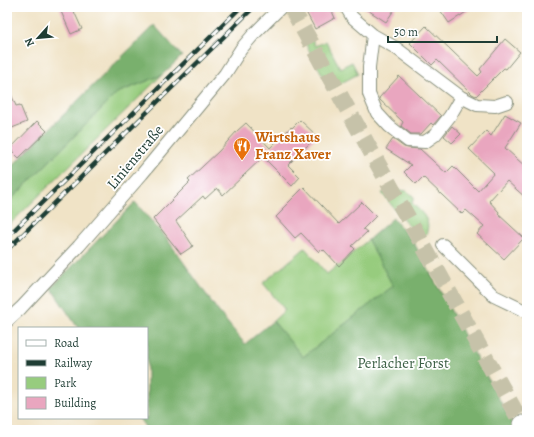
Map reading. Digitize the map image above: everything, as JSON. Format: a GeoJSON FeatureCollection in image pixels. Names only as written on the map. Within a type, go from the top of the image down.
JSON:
{"type":"FeatureCollection","features":[{"type":"Feature","properties":{"kind":"street","name":"Linienstraße"},"geometry":{"type":"LineString","coordinates":[[7,321],[79,246],[156,159],[225,74],[241,49],[281,7]]}},
{"type":"Feature","properties":{"kind":"street"},"geometry":{"type":"LineString","coordinates":[[346,7],[352,18],[373,35],[396,48],[461,97],[477,105],[494,106],[507,102]]}},
{"type":"Feature","properties":{"kind":"street"},"geometry":{"type":"LineString","coordinates":[[373,35],[369,67],[369,94],[377,113],[389,126],[408,141],[425,142],[435,135],[450,116],[461,97]]}},
{"type":"Feature","properties":{"kind":"street"},"geometry":{"type":"LineString","coordinates":[[443,245],[494,296],[527,312]]}},
{"type":"Feature","properties":{"kind":"green space"},"geometry":{"type":"Polygon","coordinates":[[[154,25],[182,56],[162,75],[117,93],[7,204],[7,171],[154,25]]]}},
{"type":"Feature","properties":{"kind":"green space"},"geometry":{"type":"Polygon","coordinates":[[[310,35],[315,46],[326,41],[340,68],[352,62],[358,74],[330,89],[303,39],[310,35]]]}},
{"type":"Feature","properties":{"kind":"green space"},"geometry":{"type":"Polygon","coordinates":[[[162,75],[7,227],[7,204],[117,93],[162,75]]]}},
{"type":"Feature","properties":{"kind":"green space"},"geometry":{"type":"Polygon","coordinates":[[[399,190],[407,191],[414,197],[412,203],[426,219],[428,227],[424,236],[419,234],[408,224],[382,193],[399,190]]]}},
{"type":"Feature","properties":{"kind":"green space","name":"Perlacher Forst"},"geometry":{"type":"Polygon","coordinates":[[[135,202],[167,239],[218,311],[245,344],[273,321],[303,357],[393,286],[368,240],[393,218],[414,243],[516,430],[147,430],[140,419],[148,419],[148,327],[77,327],[51,288],[135,202]]]}},
{"type":"Feature","properties":{"kind":"green space"},"geometry":{"type":"Polygon","coordinates":[[[368,240],[393,286],[303,357],[273,321],[285,310],[263,283],[305,248],[327,274],[368,240]]]}},
{"type":"Feature","properties":{"kind":"building"},"geometry":{"type":"Polygon","coordinates":[[[59,7],[72,7],[82,29],[71,34],[59,7]]]}},
{"type":"Feature","properties":{"kind":"building"},"geometry":{"type":"Polygon","coordinates":[[[316,7],[330,7],[335,18],[315,29],[306,12],[316,7]]]}},
{"type":"Feature","properties":{"kind":"building"},"geometry":{"type":"Polygon","coordinates":[[[363,7],[396,7],[386,22],[363,7]]]}},
{"type":"Feature","properties":{"kind":"building"},"geometry":{"type":"Polygon","coordinates":[[[438,7],[474,7],[449,23],[438,7]]]}},
{"type":"Feature","properties":{"kind":"building"},"geometry":{"type":"Polygon","coordinates":[[[426,26],[478,76],[482,72],[480,69],[505,39],[520,52],[506,69],[504,68],[476,96],[472,94],[437,60],[432,65],[410,43],[426,26]]]}},
{"type":"Feature","properties":{"kind":"building"},"geometry":{"type":"Polygon","coordinates":[[[399,76],[441,116],[433,125],[431,123],[421,134],[411,134],[401,126],[403,122],[379,98],[399,76]]]}},
{"type":"Feature","properties":{"kind":"building"},"geometry":{"type":"Polygon","coordinates":[[[7,87],[16,106],[20,105],[27,122],[7,130],[7,87]]]}},
{"type":"Feature","properties":{"kind":"building"},"geometry":{"type":"Polygon","coordinates":[[[505,114],[521,123],[505,148],[527,168],[527,199],[507,181],[489,201],[499,212],[498,214],[524,238],[504,259],[477,234],[484,226],[466,210],[462,214],[423,177],[416,184],[404,172],[411,165],[386,149],[393,139],[404,147],[420,149],[446,173],[453,166],[478,191],[494,173],[469,149],[486,131],[491,136],[505,114]]]}},
{"type":"Feature","properties":{"kind":"building"},"geometry":{"type":"Polygon","coordinates":[[[300,120],[317,136],[288,165],[300,177],[292,186],[263,157],[223,195],[217,188],[205,199],[203,196],[176,221],[193,246],[181,254],[153,219],[190,182],[188,180],[246,123],[270,148],[300,120]]]}},
{"type":"Feature","properties":{"kind":"building"},"geometry":{"type":"Polygon","coordinates":[[[37,121],[47,131],[19,158],[10,149],[37,121]]]}},
{"type":"Feature","properties":{"kind":"building"},"geometry":{"type":"Polygon","coordinates":[[[452,126],[461,134],[452,143],[444,136],[452,126]]]}},
{"type":"Feature","properties":{"kind":"building"},"geometry":{"type":"Polygon","coordinates":[[[304,187],[339,224],[362,202],[376,216],[363,229],[367,232],[352,246],[355,249],[339,266],[324,250],[323,251],[321,249],[319,252],[301,233],[295,238],[276,217],[304,187]]]}},
{"type":"Feature","properties":{"kind":"tunnel"},"geometry":{"type":"LineString","coordinates":[[291,7],[522,424]]}},
{"type":"Feature","properties":{"kind":"railway"},"geometry":{"type":"LineString","coordinates":[[7,237],[241,7]]}},
{"type":"Feature","properties":{"kind":"railway"},"geometry":{"type":"LineString","coordinates":[[7,250],[254,7]]}},
{"type":"Feature","properties":{"kind":"place","name":"Wirtshaus Franz Xaver"},"geometry":{"type":"Point","coordinates":[242,161]}}]}
